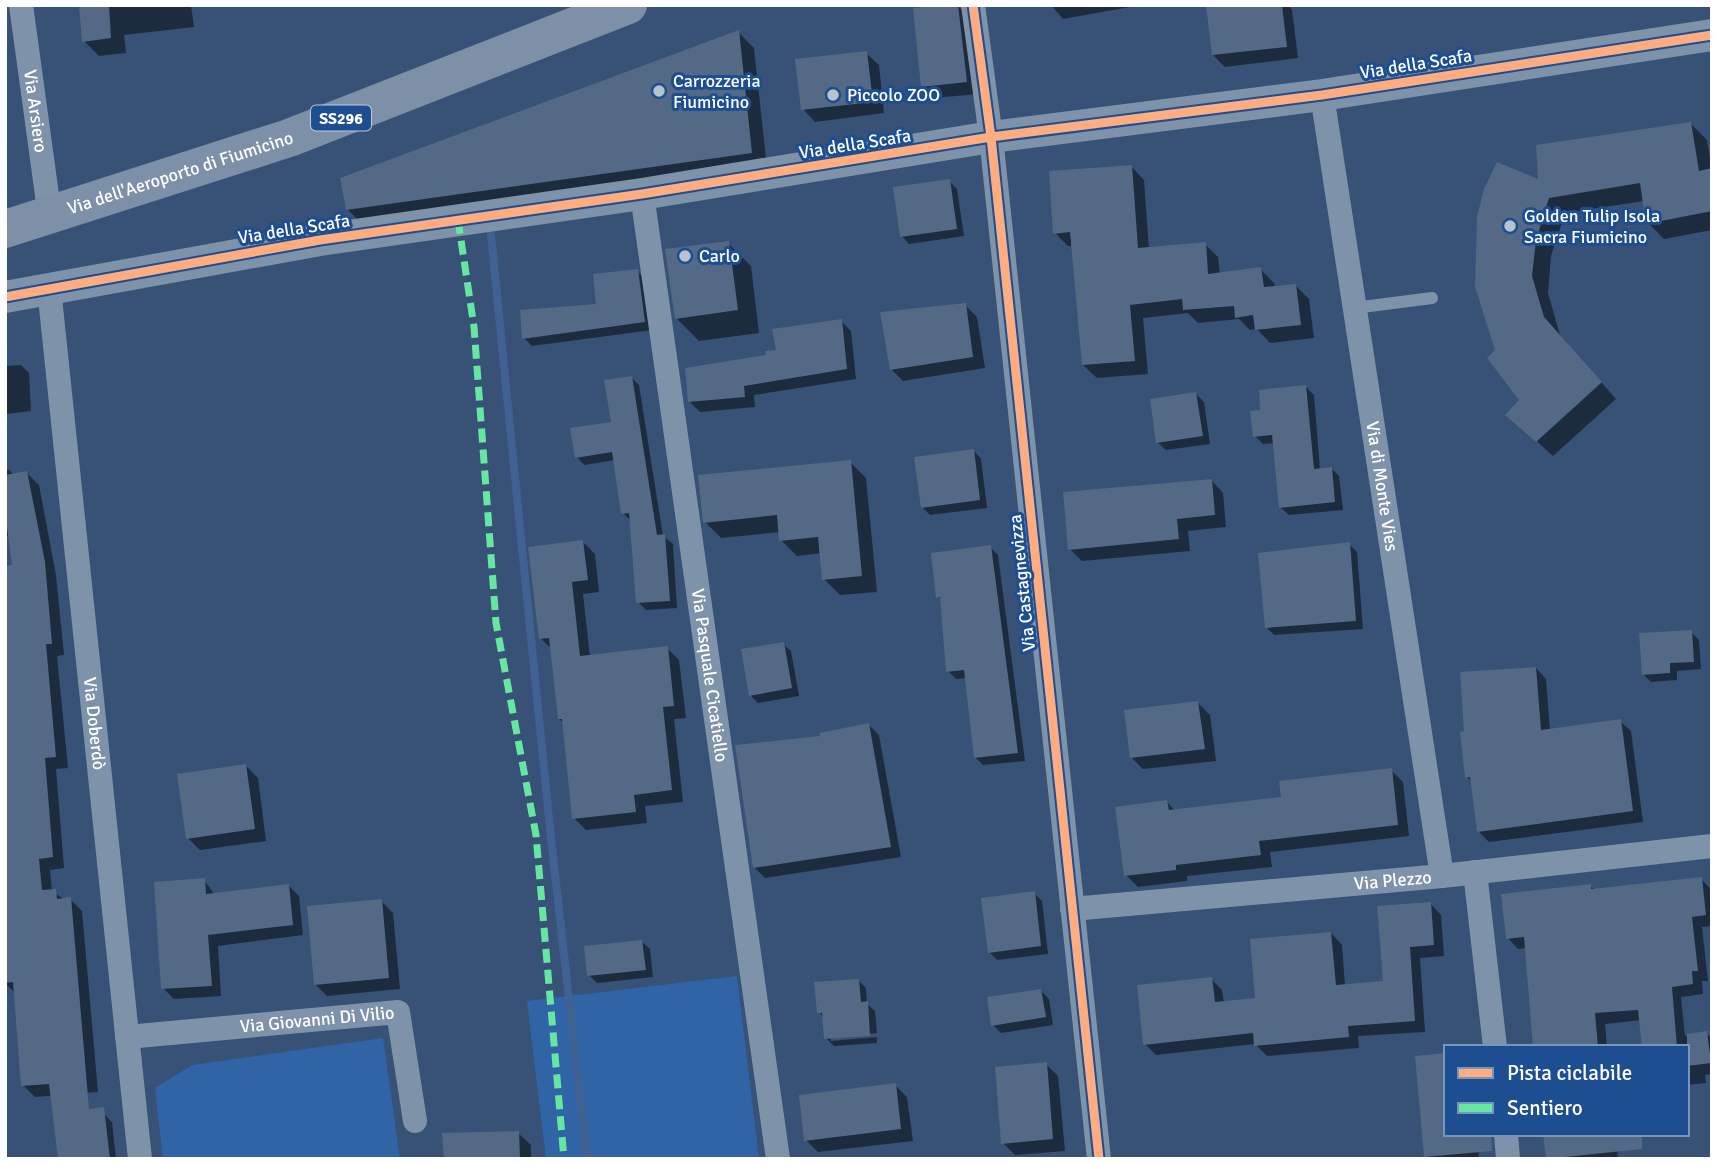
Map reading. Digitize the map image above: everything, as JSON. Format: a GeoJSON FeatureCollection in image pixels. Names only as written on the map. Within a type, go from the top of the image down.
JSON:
{"type":"FeatureCollection","features":[{"type":"Feature","properties":{"kind":"main road","name":"Via dell'Aeroporto di Fiumicino"},"geometry":{"type":"LineString","coordinates":[[5,229],[50,217],[289,138],[628,5]]}},
{"type":"Feature","properties":{"kind":"street","name":"Via Arsiero"},"geometry":{"type":"LineString","coordinates":[[21,5],[50,217]]}},
{"type":"Feature","properties":{"kind":"street","name":"Via Castagnevizza"},"geometry":{"type":"LineString","coordinates":[[973,5],[990,138],[1099,1159]]}},
{"type":"Feature","properties":{"kind":"street","name":"Via della Scafa"},"geometry":{"type":"LineString","coordinates":[[5,297],[320,240],[642,194],[990,138],[1322,94],[1712,35]]}},
{"type":"Feature","properties":{"kind":"street","name":"Via di Monte Vies"},"geometry":{"type":"LineString","coordinates":[[1322,94],[1442,876]]}},
{"type":"Feature","properties":{"kind":"street","name":"Via Pasquale Cicatiello"},"geometry":{"type":"LineString","coordinates":[[642,194],[778,1159]]}},
{"type":"Feature","properties":{"kind":"street","name":"Via Doberdò"},"geometry":{"type":"LineString","coordinates":[[49,288],[140,1159]]}},
{"type":"Feature","properties":{"kind":"street","name":"Via Plezzo"},"geometry":{"type":"LineString","coordinates":[[1072,909],[1442,876],[1712,846]]}},
{"type":"Feature","properties":{"kind":"street"},"geometry":{"type":"LineString","coordinates":[[1475,872],[1495,1045]]}},
{"type":"Feature","properties":{"kind":"street","name":"Via Giovanni Di Vilio"},"geometry":{"type":"LineString","coordinates":[[127,1037],[398,1012],[415,1121]]}},
{"type":"Feature","properties":{"kind":"street"},"geometry":{"type":"LineString","coordinates":[[1506,1136],[1508,1159]]}},
{"type":"Feature","properties":{"kind":"lane"},"geometry":{"type":"LineString","coordinates":[[1354,308],[1432,298]]}},
{"type":"Feature","properties":{"kind":"shaded area"},"geometry":{"type":"Polygon","coordinates":[[[737,976],[759,1159],[546,1159],[527,1001],[737,976]]]}},
{"type":"Feature","properties":{"kind":"shaded area"},"geometry":{"type":"Polygon","coordinates":[[[383,1038],[400,1159],[163,1159],[155,1088],[192,1065],[383,1038]]]}},
{"type":"Feature","properties":{"kind":"building"},"geometry":{"type":"Polygon","coordinates":[[[79,5],[109,5],[111,38],[82,42],[79,5]]]}},
{"type":"Feature","properties":{"kind":"building"},"geometry":{"type":"Polygon","coordinates":[[[958,5],[967,82],[921,87],[913,8],[958,5]]]}},
{"type":"Feature","properties":{"kind":"building"},"geometry":{"type":"Polygon","coordinates":[[[1206,5],[1282,5],[1287,47],[1212,55],[1206,5]]]}},
{"type":"Feature","properties":{"kind":"building","name":"Carrozzeria Fiumicino"},"geometry":{"type":"Polygon","coordinates":[[[739,30],[752,153],[346,210],[340,178],[739,30]]]}},
{"type":"Feature","properties":{"kind":"building"},"geometry":{"type":"Polygon","coordinates":[[[867,51],[873,102],[801,110],[795,59],[867,51]]]}},
{"type":"Feature","properties":{"kind":"building"},"geometry":{"type":"Polygon","coordinates":[[[1691,122],[1699,171],[1712,168],[1712,211],[1646,224],[1640,183],[1549,198],[1536,240],[1532,276],[1544,317],[1602,382],[1536,442],[1505,415],[1519,400],[1487,358],[1495,350],[1475,287],[1477,217],[1484,189],[1497,162],[1538,179],[1536,145],[1691,122]]]}},
{"type":"Feature","properties":{"kind":"building"},"geometry":{"type":"Polygon","coordinates":[[[1132,165],[1138,248],[1206,242],[1208,274],[1261,267],[1264,287],[1296,284],[1301,325],[1255,330],[1253,315],[1235,318],[1234,306],[1183,310],[1182,299],[1130,305],[1135,361],[1082,365],[1070,232],[1053,234],[1049,171],[1132,165]]]}},
{"type":"Feature","properties":{"kind":"building"},"geometry":{"type":"Polygon","coordinates":[[[950,179],[957,229],[900,237],[893,187],[950,179]]]}},
{"type":"Feature","properties":{"kind":"building"},"geometry":{"type":"Polygon","coordinates":[[[729,241],[738,310],[675,319],[665,249],[729,241]]]}},
{"type":"Feature","properties":{"kind":"building"},"geometry":{"type":"Polygon","coordinates":[[[638,269],[645,322],[522,339],[520,310],[596,304],[593,274],[638,269]]]}},
{"type":"Feature","properties":{"kind":"building"},"geometry":{"type":"Polygon","coordinates":[[[966,303],[973,357],[890,370],[880,312],[966,303]]]}},
{"type":"Feature","properties":{"kind":"building"},"geometry":{"type":"Polygon","coordinates":[[[842,319],[847,369],[744,386],[745,397],[688,402],[685,368],[766,355],[765,351],[776,350],[772,329],[842,319]]]}},
{"type":"Feature","properties":{"kind":"building"},"geometry":{"type":"Polygon","coordinates":[[[632,376],[657,535],[665,534],[670,601],[636,603],[629,513],[621,514],[612,452],[575,458],[570,428],[611,422],[604,380],[632,376]]]}},
{"type":"Feature","properties":{"kind":"building"},"geometry":{"type":"Polygon","coordinates":[[[1306,385],[1314,469],[1332,467],[1335,502],[1279,508],[1272,435],[1253,437],[1250,411],[1260,410],[1259,390],[1306,385]]]}},
{"type":"Feature","properties":{"kind":"building"},"geometry":{"type":"Polygon","coordinates":[[[1196,392],[1203,436],[1156,443],[1150,399],[1196,392]]]}},
{"type":"Feature","properties":{"kind":"building"},"geometry":{"type":"Polygon","coordinates":[[[974,449],[980,500],[921,508],[914,457],[974,449]]]}},
{"type":"Feature","properties":{"kind":"building"},"geometry":{"type":"Polygon","coordinates":[[[851,460],[862,576],[822,580],[818,537],[779,541],[777,515],[703,523],[698,475],[851,460]]]}},
{"type":"Feature","properties":{"kind":"building"},"geometry":{"type":"Polygon","coordinates":[[[27,471],[45,562],[52,644],[46,644],[56,757],[45,758],[53,857],[39,859],[42,890],[56,889],[57,899],[71,897],[89,1109],[104,1107],[110,1159],[58,1159],[49,1084],[21,1086],[13,982],[5,983],[5,566],[12,565],[5,513],[5,475],[27,471]]]}},
{"type":"Feature","properties":{"kind":"building"},"geometry":{"type":"Polygon","coordinates":[[[1212,479],[1215,515],[1177,519],[1179,539],[1068,550],[1063,492],[1212,479]]]}},
{"type":"Feature","properties":{"kind":"building"},"geometry":{"type":"Polygon","coordinates":[[[583,540],[588,580],[572,582],[580,656],[668,646],[674,706],[663,707],[672,790],[634,795],[636,812],[572,819],[562,719],[558,719],[549,638],[539,639],[528,547],[583,540]]]}},
{"type":"Feature","properties":{"kind":"building"},"geometry":{"type":"Polygon","coordinates":[[[1350,542],[1356,621],[1265,628],[1258,553],[1350,542]]]}},
{"type":"Feature","properties":{"kind":"building"},"geometry":{"type":"Polygon","coordinates":[[[991,545],[1018,753],[974,758],[964,670],[946,672],[940,597],[936,598],[931,553],[991,545]]]}},
{"type":"Feature","properties":{"kind":"building"},"geometry":{"type":"Polygon","coordinates":[[[1692,630],[1694,662],[1670,663],[1670,673],[1642,675],[1639,633],[1692,630]]]}},
{"type":"Feature","properties":{"kind":"building"},"geometry":{"type":"Polygon","coordinates":[[[784,642],[792,688],[749,696],[741,649],[784,642]]]}},
{"type":"Feature","properties":{"kind":"building"},"geometry":{"type":"Polygon","coordinates":[[[1536,667],[1541,730],[1621,719],[1633,811],[1477,832],[1470,777],[1465,778],[1460,732],[1464,731],[1460,672],[1536,667]]]}},
{"type":"Feature","properties":{"kind":"building"},"geometry":{"type":"Polygon","coordinates":[[[1198,701],[1205,749],[1130,758],[1124,710],[1198,701]]]}},
{"type":"Feature","properties":{"kind":"building"},"geometry":{"type":"Polygon","coordinates":[[[869,723],[891,847],[753,868],[735,745],[820,736],[819,733],[869,723]]]}},
{"type":"Feature","properties":{"kind":"building"},"geometry":{"type":"Polygon","coordinates":[[[246,764],[255,829],[186,839],[177,774],[246,764]]]}},
{"type":"Feature","properties":{"kind":"building"},"geometry":{"type":"Polygon","coordinates":[[[1392,768],[1398,825],[1259,841],[1261,855],[1176,865],[1176,870],[1124,876],[1115,807],[1167,800],[1169,810],[1281,797],[1279,781],[1392,768]]]}},
{"type":"Feature","properties":{"kind":"building"},"geometry":{"type":"Polygon","coordinates":[[[1702,877],[1706,915],[1692,917],[1698,971],[1692,971],[1693,984],[1672,987],[1677,1045],[1642,1045],[1638,1010],[1595,1013],[1598,1045],[1533,1045],[1524,937],[1506,939],[1501,894],[1591,884],[1591,889],[1702,877]]]}},
{"type":"Feature","properties":{"kind":"building"},"geometry":{"type":"Polygon","coordinates":[[[205,878],[206,894],[289,884],[293,925],[208,935],[212,986],[161,989],[154,882],[205,878]]]}},
{"type":"Feature","properties":{"kind":"building"},"geometry":{"type":"Polygon","coordinates":[[[1035,891],[1041,946],[988,953],[981,898],[1035,891]]]}},
{"type":"Feature","properties":{"kind":"building"},"geometry":{"type":"Polygon","coordinates":[[[382,899],[389,978],[314,985],[307,906],[382,899]]]}},
{"type":"Feature","properties":{"kind":"building"},"geometry":{"type":"Polygon","coordinates":[[[1431,902],[1434,945],[1410,947],[1415,1021],[1348,1026],[1349,1037],[1254,1046],[1253,1033],[1143,1045],[1137,985],[1212,977],[1215,1002],[1255,998],[1250,939],[1331,932],[1336,985],[1383,981],[1377,906],[1431,902]]]}},
{"type":"Feature","properties":{"kind":"building"},"geometry":{"type":"Polygon","coordinates":[[[642,940],[646,970],[587,976],[584,946],[642,940]]]}},
{"type":"Feature","properties":{"kind":"building"},"geometry":{"type":"Polygon","coordinates":[[[859,979],[861,1002],[868,1001],[870,1036],[824,1039],[822,1013],[817,1013],[814,982],[859,979]]]}},
{"type":"Feature","properties":{"kind":"building"},"geometry":{"type":"Polygon","coordinates":[[[1041,989],[1046,1017],[991,1026],[987,997],[1041,989]]]}},
{"type":"Feature","properties":{"kind":"building"},"geometry":{"type":"Polygon","coordinates":[[[1707,1031],[1711,1063],[1689,1066],[1687,1034],[1707,1031]]]}},
{"type":"Feature","properties":{"kind":"building"},"geometry":{"type":"Polygon","coordinates":[[[1444,1053],[1444,1136],[1491,1136],[1492,1151],[1424,1157],[1415,1056],[1444,1053]]]}},
{"type":"Feature","properties":{"kind":"building"},"geometry":{"type":"Polygon","coordinates":[[[1047,1062],[1053,1139],[1001,1144],[995,1067],[1047,1062]]]}},
{"type":"Feature","properties":{"kind":"building"},"geometry":{"type":"Polygon","coordinates":[[[896,1083],[901,1129],[804,1141],[799,1095],[896,1083]]]}},
{"type":"Feature","properties":{"kind":"building"},"geometry":{"type":"Polygon","coordinates":[[[519,1131],[520,1159],[444,1159],[442,1133],[519,1131]]]}},
{"type":"Feature","properties":{"kind":"building"},"geometry":{"type":"Polygon","coordinates":[[[1543,1136],[1642,1136],[1642,1149],[1546,1159],[1543,1136]]]}},
{"type":"Feature","properties":{"kind":"waterway"},"geometry":{"type":"LineString","coordinates":[[491,235],[550,829],[587,1159]]}},
{"type":"Feature","properties":{"kind":"marked path"},"geometry":{"type":"LineString","coordinates":[[458,220],[474,327],[496,623],[536,835],[564,1159]]}},
{"type":"Feature","properties":{"kind":"cycle path"},"geometry":{"type":"LineString","coordinates":[[973,5],[991,137],[1099,1159]]}},
{"type":"Feature","properties":{"kind":"cycle path"},"geometry":{"type":"LineString","coordinates":[[5,297],[320,240],[642,194],[991,137],[1322,95],[1712,35]]}},
{"type":"Feature","properties":{"kind":"place","name":"Carrozzeria Fiumicino"},"geometry":{"type":"Point","coordinates":[659,91]}},
{"type":"Feature","properties":{"kind":"place","name":"Piccolo ZOO"},"geometry":{"type":"Point","coordinates":[833,95]}},
{"type":"Feature","properties":{"kind":"place","name":"Golden Tulip Isola Sacra Fiumicino"},"geometry":{"type":"Point","coordinates":[1510,226]}},
{"type":"Feature","properties":{"kind":"place","name":"Carlo"},"geometry":{"type":"Point","coordinates":[685,256]}}]}
